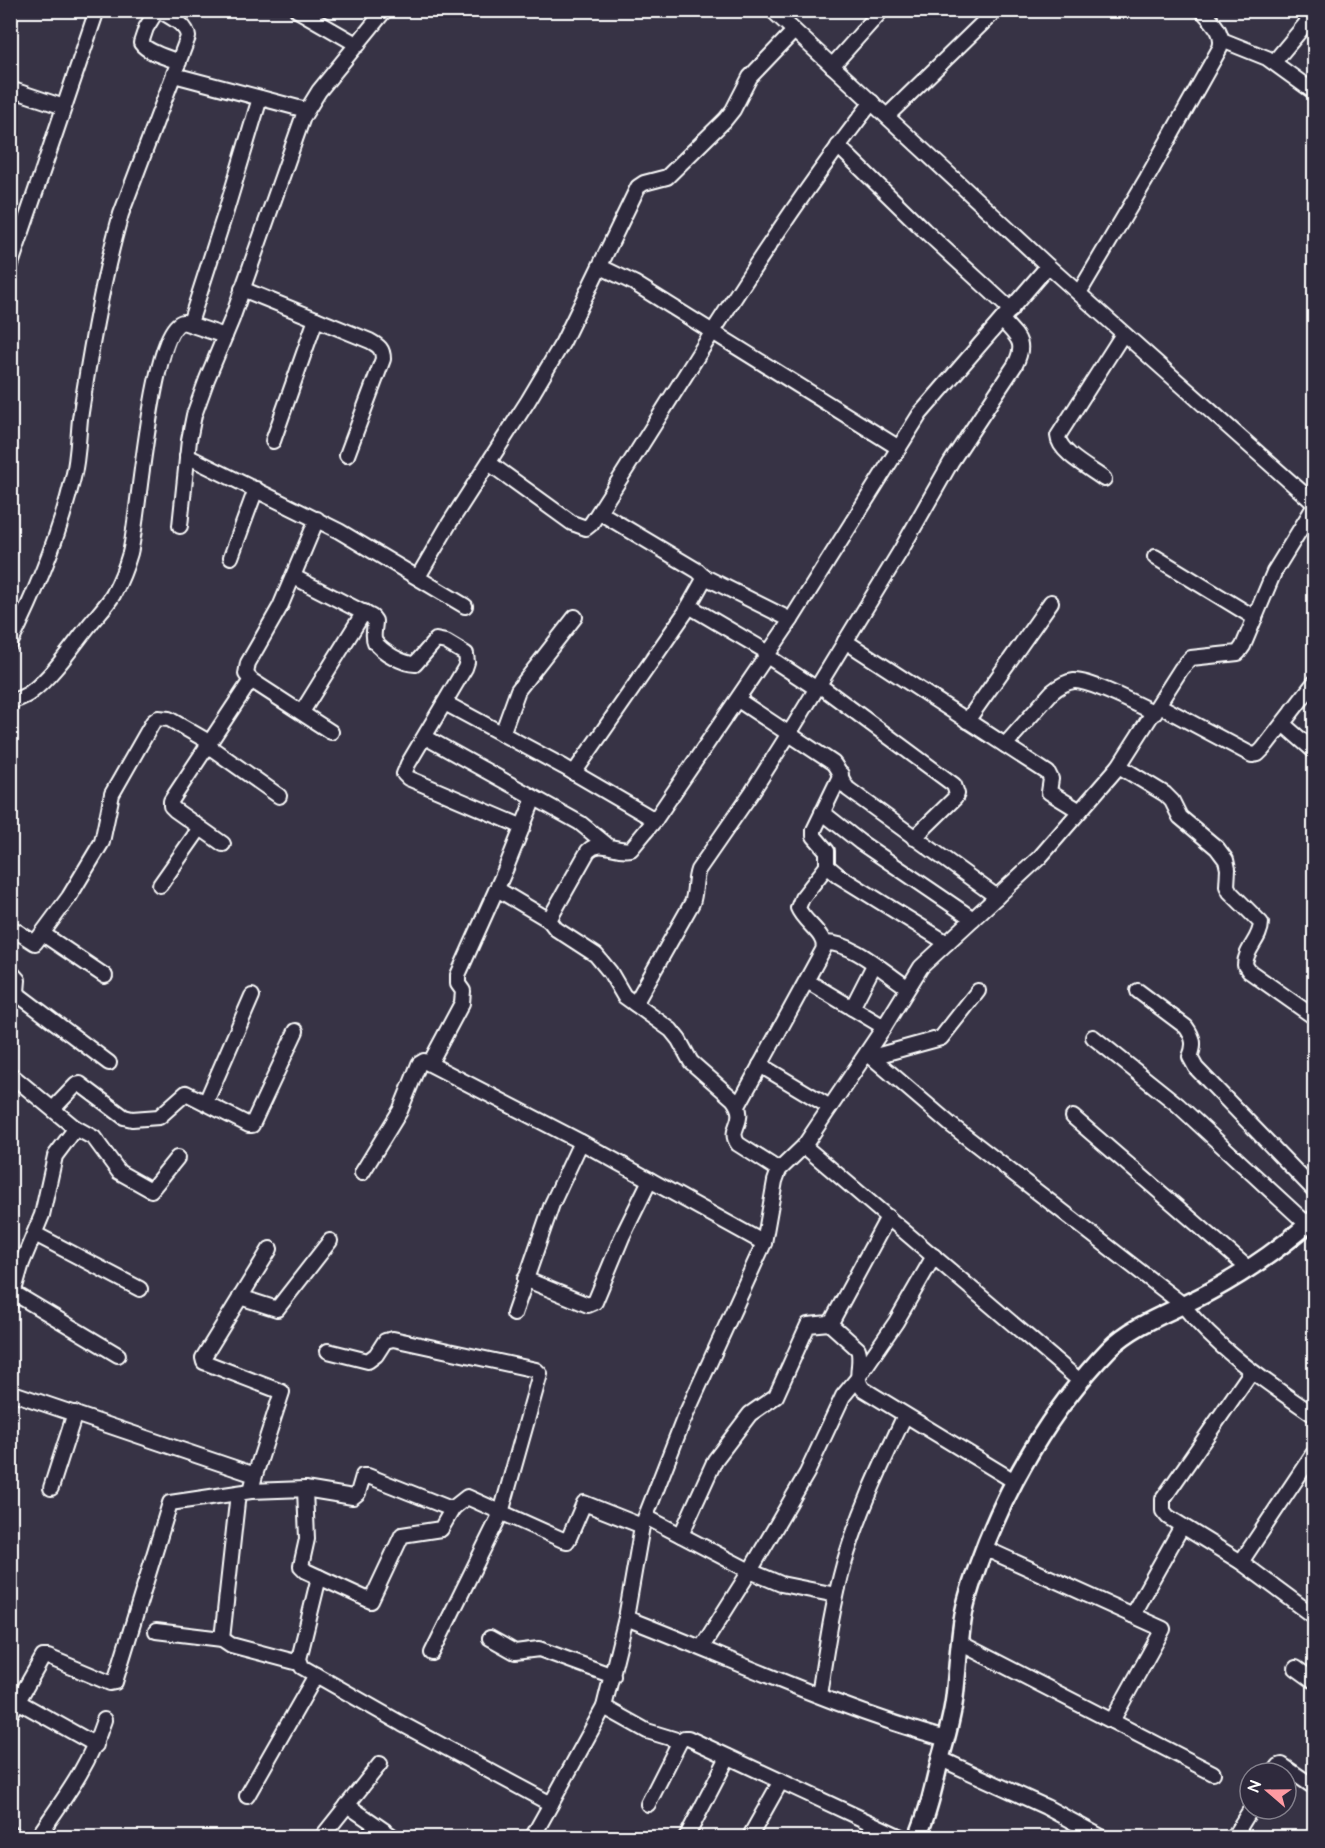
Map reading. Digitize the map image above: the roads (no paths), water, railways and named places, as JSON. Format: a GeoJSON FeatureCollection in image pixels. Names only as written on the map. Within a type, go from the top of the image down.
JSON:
{"type":"FeatureCollection","features":[{"type":"Feature","properties":{"kind":"street"},"geometry":{"type":"LineString","coordinates":[[10,267],[97,10]]}},
{"type":"Feature","properties":{"kind":"street"},"geometry":{"type":"LineString","coordinates":[[10,644],[44,573],[58,533],[74,477],[80,421],[113,242],[121,214],[179,62],[188,37],[183,26],[158,10],[146,28],[141,43],[148,50],[179,62]]}},
{"type":"Feature","properties":{"kind":"street"},"geometry":{"type":"LineString","coordinates":[[297,10],[358,45]]}},
{"type":"Feature","properties":{"kind":"street"},"geometry":{"type":"LineString","coordinates":[[180,526],[187,456],[194,415],[242,290],[306,110],[385,10]]}},
{"type":"Feature","properties":{"kind":"street"},"geometry":{"type":"LineString","coordinates":[[532,1838],[604,1707],[626,1618],[644,1521],[683,1421],[764,1244],[779,1170],[804,1146],[869,1055],[907,987],[921,968],[1040,857],[1080,811],[1119,766],[1181,669],[1191,658],[1238,652],[1243,646],[1274,572],[1314,505],[1048,266],[772,10]]}},
{"type":"Feature","properties":{"kind":"street"},"geometry":{"type":"LineString","coordinates":[[832,66],[882,10]]}},
{"type":"Feature","properties":{"kind":"street"},"geometry":{"type":"LineString","coordinates":[[887,116],[996,10]]}},
{"type":"Feature","properties":{"kind":"street"},"geometry":{"type":"LineString","coordinates":[[1079,292],[1147,178],[1220,48],[1222,40],[1220,33],[1202,10]]}},
{"type":"Feature","properties":{"kind":"street"},"geometry":{"type":"LineString","coordinates":[[1274,62],[1314,14]]}},
{"type":"Feature","properties":{"kind":"street"},"geometry":{"type":"LineString","coordinates":[[418,577],[467,494],[548,368],[601,267],[638,187],[644,183],[661,180],[673,172],[725,120],[754,72],[794,31]]}},
{"type":"Feature","properties":{"kind":"street"},"geometry":{"type":"LineString","coordinates":[[1222,40],[1274,62],[1314,92]]}},
{"type":"Feature","properties":{"kind":"street"},"geometry":{"type":"LineString","coordinates":[[174,75],[306,110]]}},
{"type":"Feature","properties":{"kind":"street"},"geometry":{"type":"LineString","coordinates":[[10,89],[64,107]]}},
{"type":"Feature","properties":{"kind":"street"},"geometry":{"type":"LineString","coordinates":[[190,323],[260,98]]}},
{"type":"Feature","properties":{"kind":"street"},"geometry":{"type":"LineString","coordinates":[[489,463],[580,527],[586,528],[591,524],[750,271],[838,146],[872,102]]}},
{"type":"Feature","properties":{"kind":"street"},"geometry":{"type":"LineString","coordinates":[[634,1004],[692,903],[698,870],[789,734],[901,550],[951,462],[1022,352],[1020,340],[1006,315],[838,146]]}},
{"type":"Feature","properties":{"kind":"street"},"geometry":{"type":"LineString","coordinates":[[549,920],[593,846],[607,845],[620,849],[631,849],[655,820],[791,620],[921,414],[1048,266]]}},
{"type":"Feature","properties":{"kind":"street"},"geometry":{"type":"LineString","coordinates":[[601,267],[633,283],[899,448]]}},
{"type":"Feature","properties":{"kind":"street"},"geometry":{"type":"LineString","coordinates":[[242,290],[370,341],[383,351],[383,359],[347,455]]}},
{"type":"Feature","properties":{"kind":"street"},"geometry":{"type":"LineString","coordinates":[[273,441],[316,319]]}},
{"type":"Feature","properties":{"kind":"street"},"geometry":{"type":"LineString","coordinates":[[10,702],[32,692],[42,682],[112,596],[120,580],[130,553],[136,526],[146,433],[162,361],[173,328],[178,323],[190,323],[225,336]]}},
{"type":"Feature","properties":{"kind":"street"},"geometry":{"type":"LineString","coordinates":[[1104,479],[1064,450],[1058,443],[1058,436],[1123,334]]}},
{"type":"Feature","properties":{"kind":"street"},"geometry":{"type":"LineString","coordinates":[[187,456],[317,519],[465,606]]}},
{"type":"Feature","properties":{"kind":"street"},"geometry":{"type":"LineString","coordinates":[[231,556],[256,489]]}},
{"type":"Feature","properties":{"kind":"street"},"geometry":{"type":"LineString","coordinates":[[599,512],[703,576],[791,620]]}},
{"type":"Feature","properties":{"kind":"street"},"geometry":{"type":"LineString","coordinates":[[317,519],[280,608],[248,663],[246,674],[251,680],[331,732]]}},
{"type":"Feature","properties":{"kind":"street"},"geometry":{"type":"LineString","coordinates":[[1155,557],[1255,618]]}},
{"type":"Feature","properties":{"kind":"street"},"geometry":{"type":"LineString","coordinates":[[574,773],[689,606],[703,576]]}},
{"type":"Feature","properties":{"kind":"street"},"geometry":{"type":"LineString","coordinates":[[294,577],[364,612],[375,621],[375,642],[383,649],[411,664],[419,661],[436,640],[446,642],[466,654],[465,668],[404,771],[405,776],[523,827]]}},
{"type":"Feature","properties":{"kind":"street"},"geometry":{"type":"LineString","coordinates":[[967,721],[1051,602]]}},
{"type":"Feature","properties":{"kind":"street"},"geometry":{"type":"LineString","coordinates":[[689,606],[818,687],[954,785],[957,794],[955,798],[914,838]]}},
{"type":"Feature","properties":{"kind":"street"},"geometry":{"type":"LineString","coordinates":[[302,712],[364,612]]}},
{"type":"Feature","properties":{"kind":"street"},"geometry":{"type":"LineString","coordinates":[[502,734],[518,690],[574,617]]}},
{"type":"Feature","properties":{"kind":"street"},"geometry":{"type":"LineString","coordinates":[[845,641],[1048,773],[1051,779],[1049,792],[1080,811]]}},
{"type":"Feature","properties":{"kind":"street"},"geometry":{"type":"LineString","coordinates":[[223,844],[175,810],[171,806],[171,801],[251,680]]}},
{"type":"Feature","properties":{"kind":"street"},"geometry":{"type":"LineString","coordinates":[[1005,745],[1052,692],[1072,681],[1091,685],[1157,709],[1252,755],[1258,754],[1314,683]]}},
{"type":"Feature","properties":{"kind":"street"},"geometry":{"type":"LineString","coordinates":[[738,700],[833,763],[848,789],[997,897]]}},
{"type":"Feature","properties":{"kind":"street"},"geometry":{"type":"LineString","coordinates":[[444,703],[574,773],[655,820]]}},
{"type":"Feature","properties":{"kind":"street"},"geometry":{"type":"LineString","coordinates":[[10,927],[34,943],[43,934],[69,897],[102,842],[112,794],[153,722],[158,718],[169,719],[208,744],[279,796]]}},
{"type":"Feature","properties":{"kind":"street"},"geometry":{"type":"LineString","coordinates":[[1283,724],[1314,751]]}},
{"type":"Feature","properties":{"kind":"street"},"geometry":{"type":"LineString","coordinates":[[425,737],[580,823],[607,845]]}},
{"type":"Feature","properties":{"kind":"street"},"geometry":{"type":"LineString","coordinates":[[1119,766],[1172,801],[1180,817],[1216,848],[1226,860],[1227,886],[1230,892],[1261,923],[1261,930],[1248,953],[1245,965],[1249,971],[1314,1017]]}},
{"type":"Feature","properties":{"kind":"street"},"geometry":{"type":"LineString","coordinates":[[738,1106],[823,950],[825,943],[823,938],[809,925],[798,908],[802,898],[827,866],[827,851],[814,836],[814,830],[841,774]]}},
{"type":"Feature","properties":{"kind":"street"},"geometry":{"type":"LineString","coordinates":[[430,1063],[462,1003],[464,991],[457,980],[458,975],[534,798]]}},
{"type":"Feature","properties":{"kind":"street"},"geometry":{"type":"LineString","coordinates":[[822,812],[860,842],[973,919]]}},
{"type":"Feature","properties":{"kind":"street"},"geometry":{"type":"LineString","coordinates":[[160,885],[200,828]]}},
{"type":"Feature","properties":{"kind":"street"},"geometry":{"type":"LineString","coordinates":[[827,866],[839,876],[947,943]]}},
{"type":"Feature","properties":{"kind":"street"},"geometry":{"type":"LineString","coordinates":[[496,889],[549,920],[556,929],[596,955],[610,972],[620,992],[671,1030],[690,1062],[733,1099],[738,1106],[740,1116],[734,1134],[738,1144],[779,1170]]}},
{"type":"Feature","properties":{"kind":"street"},"geometry":{"type":"LineString","coordinates":[[43,934],[105,976]]}},
{"type":"Feature","properties":{"kind":"street"},"geometry":{"type":"LineString","coordinates":[[825,943],[833,942],[847,947],[907,987]]}},
{"type":"Feature","properties":{"kind":"street"},"geometry":{"type":"LineString","coordinates":[[852,1008],[874,965]]}},
{"type":"Feature","properties":{"kind":"street"},"geometry":{"type":"LineString","coordinates":[[10,971],[18,980],[17,992],[20,996],[109,1064]]}},
{"type":"Feature","properties":{"kind":"street"},"geometry":{"type":"LineString","coordinates":[[807,981],[884,1028]]}},
{"type":"Feature","properties":{"kind":"street"},"geometry":{"type":"LineString","coordinates":[[869,1055],[941,1038],[978,991]]}},
{"type":"Feature","properties":{"kind":"street"},"geometry":{"type":"LineString","coordinates":[[1138,992],[1186,1028],[1192,1035],[1194,1044],[1191,1057],[1196,1068],[1314,1190]]}},
{"type":"Feature","properties":{"kind":"street"},"geometry":{"type":"LineString","coordinates":[[206,1102],[252,996]]}},
{"type":"Feature","properties":{"kind":"street"},"geometry":{"type":"LineString","coordinates":[[53,1109],[75,1085],[80,1084],[127,1119],[159,1117],[186,1093],[252,1125],[296,1031]]}},
{"type":"Feature","properties":{"kind":"street"},"geometry":{"type":"LineString","coordinates":[[916,1838],[931,1797],[946,1739],[955,1696],[964,1611],[984,1548],[1014,1481],[1060,1408],[1110,1349],[1126,1335],[1249,1269],[1311,1222],[1178,1105],[1092,1037]]}},
{"type":"Feature","properties":{"kind":"street"},"geometry":{"type":"LineString","coordinates":[[869,1055],[951,1125],[1182,1304],[1200,1328],[1251,1372],[1314,1415]]}},
{"type":"Feature","properties":{"kind":"street"},"geometry":{"type":"LineString","coordinates":[[362,1173],[400,1111],[419,1064],[424,1061],[581,1142],[764,1244]]}},
{"type":"Feature","properties":{"kind":"street"},"geometry":{"type":"LineString","coordinates":[[760,1065],[830,1107]]}},
{"type":"Feature","properties":{"kind":"street"},"geometry":{"type":"LineString","coordinates":[[10,1074],[74,1128],[94,1138],[116,1169],[147,1189],[151,1190],[154,1187],[177,1158]]}},
{"type":"Feature","properties":{"kind":"street"},"geometry":{"type":"LineString","coordinates":[[1073,1117],[1249,1269]]}},
{"type":"Feature","properties":{"kind":"street"},"geometry":{"type":"LineString","coordinates":[[74,1128],[55,1156],[42,1215],[22,1263],[12,1299],[118,1355]]}},
{"type":"Feature","properties":{"kind":"street"},"geometry":{"type":"LineString","coordinates":[[514,1314],[552,1204],[581,1142]]}},
{"type":"Feature","properties":{"kind":"street"},"geometry":{"type":"LineString","coordinates":[[804,1146],[1081,1382]]}},
{"type":"Feature","properties":{"kind":"street"},"geometry":{"type":"LineString","coordinates":[[525,1280],[588,1305],[595,1302],[650,1180]]}},
{"type":"Feature","properties":{"kind":"street"},"geometry":{"type":"LineString","coordinates":[[829,1323],[888,1217]]}},
{"type":"Feature","properties":{"kind":"street"},"geometry":{"type":"LineString","coordinates":[[35,1234],[140,1289]]}},
{"type":"Feature","properties":{"kind":"street"},"geometry":{"type":"LineString","coordinates":[[240,1297],[277,1309],[330,1241]]}},
{"type":"Feature","properties":{"kind":"street"},"geometry":{"type":"LineString","coordinates":[[222,1639],[245,1492],[255,1475],[282,1392],[203,1360],[270,1249]]}},
{"type":"Feature","properties":{"kind":"street"},"geometry":{"type":"LineString","coordinates":[[702,1647],[750,1571],[807,1473],[843,1396],[896,1322],[934,1256]]}},
{"type":"Feature","properties":{"kind":"street"},"geometry":{"type":"LineString","coordinates":[[681,1535],[715,1460],[750,1414],[772,1401],[776,1396],[806,1329],[811,1323],[829,1323],[858,1348],[860,1353],[857,1379],[862,1389],[1014,1481]]}},
{"type":"Feature","properties":{"kind":"street"},"geometry":{"type":"LineString","coordinates":[[328,1350],[368,1361],[385,1341],[393,1339],[538,1372],[539,1377],[501,1513],[432,1653]]}},
{"type":"Feature","properties":{"kind":"street"},"geometry":{"type":"LineString","coordinates":[[1251,1372],[1163,1499],[1163,1511],[1167,1517],[1241,1562],[1314,1616]]}},
{"type":"Feature","properties":{"kind":"street"},"geometry":{"type":"LineString","coordinates":[[11,1391],[255,1475]]}},
{"type":"Feature","properties":{"kind":"street"},"geometry":{"type":"LineString","coordinates":[[51,1488],[75,1413]]}},
{"type":"Feature","properties":{"kind":"street"},"geometry":{"type":"LineString","coordinates":[[819,1695],[836,1595],[855,1531],[880,1468],[905,1415]]}},
{"type":"Feature","properties":{"kind":"street"},"geometry":{"type":"LineString","coordinates":[[1241,1562],[1313,1454]]}},
{"type":"Feature","properties":{"kind":"street"},"geometry":{"type":"LineString","coordinates":[[10,1715],[15,1700],[43,1657],[48,1657],[110,1683],[115,1682],[170,1503],[245,1492],[305,1488],[353,1497],[358,1494],[365,1475],[453,1508]]}},
{"type":"Feature","properties":{"kind":"street"},"geometry":{"type":"LineString","coordinates":[[305,1488],[307,1539],[301,1566],[306,1571],[371,1601],[402,1535],[441,1529],[453,1508],[467,1497],[567,1541],[584,1503],[681,1535],[750,1571],[781,1584],[836,1595]]}},
{"type":"Feature","properties":{"kind":"street"},"geometry":{"type":"LineString","coordinates":[[1132,1615],[1182,1526]]}},
{"type":"Feature","properties":{"kind":"street"},"geometry":{"type":"LineString","coordinates":[[984,1548],[1162,1629],[1163,1631],[1112,1721]]}},
{"type":"Feature","properties":{"kind":"street"},"geometry":{"type":"LineString","coordinates":[[299,1663],[319,1577]]}},
{"type":"Feature","properties":{"kind":"street"},"geometry":{"type":"LineString","coordinates":[[626,1618],[819,1695],[916,1731],[946,1739]]}},
{"type":"Feature","properties":{"kind":"street"},"geometry":{"type":"LineString","coordinates":[[156,1631],[222,1639],[231,1645],[299,1663],[402,1725],[551,1804]]}},
{"type":"Feature","properties":{"kind":"street"},"geometry":{"type":"LineString","coordinates":[[490,1638],[515,1652],[539,1649],[612,1676]]}},
{"type":"Feature","properties":{"kind":"street"},"geometry":{"type":"LineString","coordinates":[[960,1643],[1213,1773]]}},
{"type":"Feature","properties":{"kind":"street"},"geometry":{"type":"LineString","coordinates":[[1296,1668],[1314,1681]]}},
{"type":"Feature","properties":{"kind":"street"},"geometry":{"type":"LineString","coordinates":[[248,1796],[316,1675]]}},
{"type":"Feature","properties":{"kind":"street"},"geometry":{"type":"LineString","coordinates":[[15,1700],[96,1745]]}},
{"type":"Feature","properties":{"kind":"street"},"geometry":{"type":"LineString","coordinates":[[604,1707],[648,1731],[680,1741]]}},
{"type":"Feature","properties":{"kind":"street"},"geometry":{"type":"LineString","coordinates":[[37,1838],[82,1774],[96,1745],[104,1720]]}},
{"type":"Feature","properties":{"kind":"street"},"geometry":{"type":"LineString","coordinates":[[648,1804],[680,1741],[688,1738],[903,1838]]}},
{"type":"Feature","properties":{"kind":"street"},"geometry":{"type":"LineString","coordinates":[[686,1838],[728,1756]]}},
{"type":"Feature","properties":{"kind":"street"},"geometry":{"type":"LineString","coordinates":[[941,1759],[1084,1833],[1103,1838]]}},
{"type":"Feature","properties":{"kind":"street"},"geometry":{"type":"LineString","coordinates":[[321,1838],[380,1764]]}},
{"type":"Feature","properties":{"kind":"street"},"geometry":{"type":"LineString","coordinates":[[1298,1776],[1314,1787]]}},
{"type":"Feature","properties":{"kind":"street"},"geometry":{"type":"LineString","coordinates":[[749,1838],[781,1781]]}},
{"type":"Feature","properties":{"kind":"street"},"geometry":{"type":"LineString","coordinates":[[347,1805],[395,1838]]}},
{"type":"Feature","properties":{"kind":"street"},"geometry":{"type":"LineString","coordinates":[[1233,1838],[1244,1821]]}},
{"type":"Feature","properties":{"kind":"street"},"geometry":{"type":"LineString","coordinates":[[10,1833],[18,1838]]}}]}
